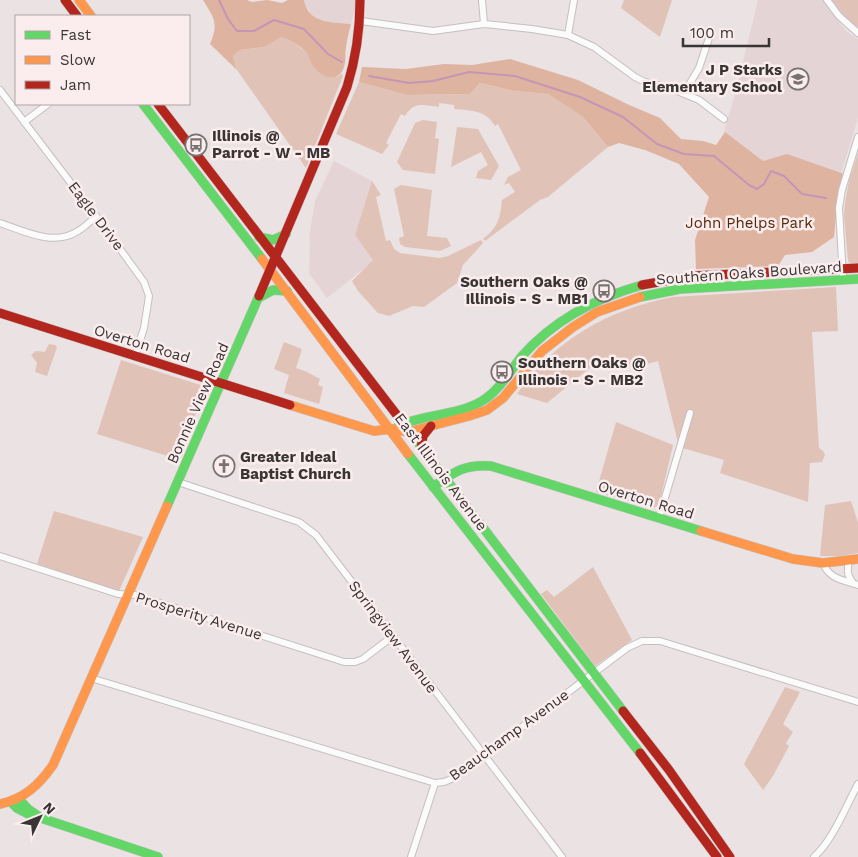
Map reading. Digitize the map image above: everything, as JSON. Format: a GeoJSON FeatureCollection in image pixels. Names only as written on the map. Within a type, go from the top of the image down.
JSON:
{"type":"FeatureCollection","features":[{"type":"Feature","properties":{"kind":"street"},"geometry":{"type":"LineString","coordinates":[[65,0],[76,15]]}},
{"type":"Feature","properties":{"kind":"street"},"geometry":{"type":"LineString","coordinates":[[79,0],[90,15]]}},
{"type":"Feature","properties":{"kind":"street","name":"Bonnie View Road"},"geometry":{"type":"LineString","coordinates":[[15,800],[32,791],[53,765],[260,297],[348,85],[358,42],[360,0]]}},
{"type":"Feature","properties":{"kind":"street"},"geometry":{"type":"LineString","coordinates":[[482,0],[484,24]]}},
{"type":"Feature","properties":{"kind":"street"},"geometry":{"type":"LineString","coordinates":[[568,35],[574,0]]}},
{"type":"Feature","properties":{"kind":"street"},"geometry":{"type":"LineString","coordinates":[[827,0],[839,16],[858,33]]}},
{"type":"Feature","properties":{"kind":"street"},"geometry":{"type":"LineString","coordinates":[[360,21],[433,31],[484,24],[568,35],[594,47],[635,77],[645,82],[684,93],[707,105],[724,119]]}},
{"type":"Feature","properties":{"kind":"street"},"geometry":{"type":"LineString","coordinates":[[684,93],[699,68],[710,32]]}},
{"type":"Feature","properties":{"kind":"street","name":"Eagle Drive"},"geometry":{"type":"LineString","coordinates":[[0,90],[96,216],[147,289],[149,296],[144,328],[135,356]]}},
{"type":"Feature","properties":{"kind":"street"},"geometry":{"type":"LineString","coordinates":[[24,122],[47,105]]}},
{"type":"Feature","properties":{"kind":"street","name":"East Illinois Avenue"},"geometry":{"type":"LineString","coordinates":[[144,105],[392,429],[433,487],[660,779],[716,857]]}},
{"type":"Feature","properties":{"kind":"street","name":"East Illinois Avenue"},"geometry":{"type":"LineString","coordinates":[[159,105],[594,672],[668,770],[730,857]]}},
{"type":"Feature","properties":{"kind":"street"},"geometry":{"type":"LineString","coordinates":[[842,279],[839,208],[842,190],[858,137]]}},
{"type":"Feature","properties":{"kind":"street"},"geometry":{"type":"LineString","coordinates":[[202,180],[210,172]]}},
{"type":"Feature","properties":{"kind":"street"},"geometry":{"type":"LineString","coordinates":[[0,223],[41,237],[54,238],[78,232],[96,216]]}},
{"type":"Feature","properties":{"kind":"street"},"geometry":{"type":"LineString","coordinates":[[259,237],[274,240],[286,234]]}},
{"type":"Feature","properties":{"kind":"street","name":"Southern Oaks Boulevard"},"geometry":{"type":"LineString","coordinates":[[392,429],[402,424],[480,402],[491,395],[518,360],[545,333],[578,310],[609,295],[634,286],[673,278],[858,268]]}},
{"type":"Feature","properties":{"kind":"street","name":"Southern Oaks Boulevard"},"geometry":{"type":"LineString","coordinates":[[392,429],[408,432],[480,413],[498,402],[542,351],[573,327],[612,306],[651,294],[680,289],[858,279]]}},
{"type":"Feature","properties":{"kind":"street"},"geometry":{"type":"LineString","coordinates":[[260,297],[270,290],[287,291]]}},
{"type":"Feature","properties":{"kind":"street"},"geometry":{"type":"LineString","coordinates":[[609,295],[612,306]]}},
{"type":"Feature","properties":{"kind":"street","name":"Overton Road"},"geometry":{"type":"LineString","coordinates":[[0,313],[367,429],[374,431],[392,429]]}},
{"type":"Feature","properties":{"kind":"street"},"geometry":{"type":"LineString","coordinates":[[338,358],[348,351]]}},
{"type":"Feature","properties":{"kind":"street"},"geometry":{"type":"LineString","coordinates":[[491,395],[498,402]]}},
{"type":"Feature","properties":{"kind":"street"},"geometry":{"type":"LineString","coordinates":[[659,518],[690,413]]}},
{"type":"Feature","properties":{"kind":"street"},"geometry":{"type":"LineString","coordinates":[[421,449],[423,436],[431,426]]}},
{"type":"Feature","properties":{"kind":"street","name":"Overton Road"},"geometry":{"type":"LineString","coordinates":[[433,487],[460,468],[468,465],[492,466],[793,559],[823,563],[854,560]]}},
{"type":"Feature","properties":{"kind":"street","name":"Springview Avenue"},"geometry":{"type":"LineString","coordinates":[[178,482],[299,522],[316,535],[562,857]]}},
{"type":"Feature","properties":{"kind":"street","name":"Prosperity Avenue"},"geometry":{"type":"LineString","coordinates":[[0,556],[118,594],[135,595],[344,662],[355,662],[362,659],[392,636]]}},
{"type":"Feature","properties":{"kind":"street"},"geometry":{"type":"LineString","coordinates":[[854,560],[847,571],[848,577],[855,585]]}},
{"type":"Feature","properties":{"kind":"street"},"geometry":{"type":"LineString","coordinates":[[823,563],[830,575],[855,585]]}},
{"type":"Feature","properties":{"kind":"street","name":"Beauchamp Avenue"},"geometry":{"type":"LineString","coordinates":[[92,678],[435,783],[454,778],[627,648],[636,643],[650,640],[660,641],[858,702]]}},
{"type":"Feature","properties":{"kind":"street"},"geometry":{"type":"LineString","coordinates":[[411,857],[435,783]]}},
{"type":"Feature","properties":{"kind":"street"},"geometry":{"type":"LineString","coordinates":[[814,857],[826,843],[858,784]]}},
{"type":"Feature","properties":{"kind":"street"},"geometry":{"type":"LineString","coordinates":[[0,804],[15,800],[41,818],[158,857]]}},
{"type":"Feature","properties":{"kind":"shaded area"},"geometry":{"type":"Polygon","coordinates":[[[304,0],[355,0],[351,24],[326,22],[313,17],[304,0]]]}},
{"type":"Feature","properties":{"kind":"shaded area"},"geometry":{"type":"Polygon","coordinates":[[[624,0],[672,0],[660,37],[621,8],[624,0]]]}},
{"type":"Feature","properties":{"kind":"shaded area","name":"J P Starks Elementary School"},"geometry":{"type":"Polygon","coordinates":[[[758,0],[823,0],[847,32],[858,39],[858,118],[836,190],[721,154],[725,127],[734,99],[758,0]]]}},
{"type":"Feature","properties":{"kind":"shaded area"},"geometry":{"type":"Polygon","coordinates":[[[832,0],[858,0],[858,28],[843,15],[832,0]]]}},
{"type":"Feature","properties":{"kind":"shaded area"},"geometry":{"type":"Polygon","coordinates":[[[280,37],[288,38],[337,77],[341,74],[343,76],[306,168],[237,70],[233,56],[240,50],[264,47],[280,37]]]}},
{"type":"Feature","properties":{"kind":"shaded area"},"geometry":{"type":"Polygon","coordinates":[[[359,82],[407,95],[470,94],[480,83],[514,91],[548,94],[583,117],[608,147],[548,197],[540,200],[485,241],[483,239],[492,231],[497,222],[502,200],[515,192],[509,183],[504,185],[508,177],[521,170],[498,124],[495,126],[487,116],[477,112],[454,109],[454,105],[439,103],[439,107],[415,106],[405,116],[401,114],[386,143],[389,145],[382,154],[336,134],[359,82]]]}},
{"type":"Feature","properties":{"kind":"shaded area"},"geometry":{"type":"Polygon","coordinates":[[[423,120],[437,122],[435,138],[439,139],[435,174],[403,170],[397,162],[415,123],[423,120]]]}},
{"type":"Feature","properties":{"kind":"shaded area"},"geometry":{"type":"Polygon","coordinates":[[[457,127],[478,129],[499,166],[491,180],[476,178],[478,171],[488,165],[481,152],[451,167],[457,127]]]}},
{"type":"Feature","properties":{"kind":"shaded area","name":"John Phelps Park"},"geometry":{"type":"Polygon","coordinates":[[[858,153],[858,263],[850,263],[848,261],[844,216],[849,181],[858,153]]]}},
{"type":"Feature","properties":{"kind":"shaded area"},"geometry":{"type":"Polygon","coordinates":[[[334,161],[372,181],[355,235],[373,259],[371,263],[327,298],[309,273],[309,237],[315,201],[334,161]]]}},
{"type":"Feature","properties":{"kind":"shaded area"},"geometry":{"type":"Polygon","coordinates":[[[372,181],[381,195],[376,197],[386,241],[390,240],[394,249],[400,253],[440,258],[481,240],[483,243],[463,265],[457,283],[424,307],[413,306],[389,316],[378,313],[358,291],[352,281],[373,260],[355,235],[372,181]]]}},
{"type":"Feature","properties":{"kind":"shaded area"},"geometry":{"type":"Polygon","coordinates":[[[401,185],[432,190],[427,236],[447,238],[451,246],[440,251],[405,247],[400,244],[399,238],[404,236],[394,189],[401,185]]]}},
{"type":"Feature","properties":{"kind":"shaded area"},"geometry":{"type":"Polygon","coordinates":[[[836,287],[838,331],[812,332],[819,448],[825,455],[822,462],[810,463],[808,502],[720,473],[724,460],[679,447],[658,361],[633,368],[614,359],[596,363],[547,403],[517,394],[548,358],[566,343],[605,319],[649,302],[673,297],[836,287]]]}},
{"type":"Feature","properties":{"kind":"shaded area"},"geometry":{"type":"Polygon","coordinates":[[[284,342],[302,349],[296,368],[320,379],[318,385],[323,387],[319,404],[284,393],[289,375],[274,369],[284,342]]]}},
{"type":"Feature","properties":{"kind":"shaded area"},"geometry":{"type":"Polygon","coordinates":[[[49,344],[57,347],[47,376],[35,372],[37,363],[31,355],[36,351],[45,352],[49,344]]]}},
{"type":"Feature","properties":{"kind":"shaded area"},"geometry":{"type":"Polygon","coordinates":[[[121,360],[207,387],[208,391],[174,458],[97,434],[121,360]]]}},
{"type":"Feature","properties":{"kind":"shaded area"},"geometry":{"type":"Polygon","coordinates":[[[616,422],[673,445],[659,505],[653,508],[596,492],[616,422]]]}},
{"type":"Feature","properties":{"kind":"shaded area"},"geometry":{"type":"Polygon","coordinates":[[[851,501],[858,523],[858,553],[841,556],[820,556],[825,505],[851,501]]]}},
{"type":"Feature","properties":{"kind":"shaded area"},"geometry":{"type":"Polygon","coordinates":[[[54,511],[143,537],[119,591],[37,564],[54,511]]]}},
{"type":"Feature","properties":{"kind":"shaded area"},"geometry":{"type":"Polygon","coordinates":[[[593,567],[632,640],[595,666],[541,594],[547,590],[554,597],[593,567]]]}},
{"type":"Feature","properties":{"kind":"shaded area"},"geometry":{"type":"Polygon","coordinates":[[[785,687],[800,692],[783,724],[793,732],[786,743],[789,746],[763,790],[744,764],[785,687]]]}},
{"type":"Feature","properties":{"kind":"green space"},"geometry":{"type":"Polygon","coordinates":[[[203,0],[247,0],[252,2],[267,0],[282,3],[288,0],[304,0],[310,14],[316,18],[329,22],[351,24],[346,44],[345,65],[342,72],[334,77],[321,74],[317,71],[304,50],[281,37],[264,47],[240,50],[233,56],[237,70],[210,44],[215,26],[203,0]]]}},
{"type":"Feature","properties":{"kind":"green space"},"geometry":{"type":"Polygon","coordinates":[[[510,59],[578,80],[660,118],[681,139],[703,141],[716,145],[725,132],[763,161],[787,154],[844,174],[838,196],[834,237],[812,252],[785,255],[778,266],[696,269],[695,240],[709,197],[679,164],[645,150],[619,143],[608,147],[583,117],[548,94],[514,91],[480,83],[470,94],[407,95],[359,82],[362,67],[406,69],[444,64],[472,65],[510,59]]]}},
{"type":"Feature","properties":{"kind":"waterway"},"geometry":{"type":"LineString","coordinates":[[219,0],[228,19],[237,31],[254,31],[274,20],[304,29],[328,54],[342,62]]}},
{"type":"Feature","properties":{"kind":"waterway"},"geometry":{"type":"LineString","coordinates":[[369,76],[409,83],[433,81],[469,72],[515,76],[580,97],[623,117],[657,144],[684,154],[714,156],[749,185],[757,189],[764,184],[771,171],[784,176],[802,194],[826,198]]}},
{"type":"Feature","properties":{"kind":"traffic: fast"},"geometry":{"type":"LineString","coordinates":[[144,105],[262,259]]}},
{"type":"Feature","properties":{"kind":"traffic: fast"},"geometry":{"type":"LineString","coordinates":[[259,237],[273,240],[286,234]]}},
{"type":"Feature","properties":{"kind":"traffic: fast"},"geometry":{"type":"LineString","coordinates":[[640,297],[680,289],[858,279]]}},
{"type":"Feature","properties":{"kind":"traffic: fast"},"geometry":{"type":"LineString","coordinates":[[398,426],[419,419],[462,410],[482,401],[499,386],[534,343],[562,321],[592,304],[642,285]]}},
{"type":"Feature","properties":{"kind":"traffic: fast"},"geometry":{"type":"LineString","coordinates":[[260,297],[273,290],[287,291]]}},
{"type":"Feature","properties":{"kind":"traffic: fast"},"geometry":{"type":"LineString","coordinates":[[167,506],[259,296]]}},
{"type":"Feature","properties":{"kind":"traffic: fast"},"geometry":{"type":"LineString","coordinates":[[403,423],[623,711]]}},
{"type":"Feature","properties":{"kind":"traffic: fast"},"geometry":{"type":"LineString","coordinates":[[408,454],[640,753]]}},
{"type":"Feature","properties":{"kind":"traffic: fast"},"geometry":{"type":"LineString","coordinates":[[433,487],[460,470],[473,466],[491,466],[701,531]]}},
{"type":"Feature","properties":{"kind":"traffic: fast"},"geometry":{"type":"LineString","coordinates":[[19,799],[28,809],[41,818],[158,857]]}},
{"type":"Feature","properties":{"kind":"traffic: fast"},"geometry":{"type":"LineString","coordinates":[[11,802],[17,808],[34,817]]}},
{"type":"Feature","properties":{"kind":"traffic: slow"},"geometry":{"type":"LineString","coordinates":[[79,0],[90,15]]}},
{"type":"Feature","properties":{"kind":"traffic: slow"},"geometry":{"type":"LineString","coordinates":[[262,259],[408,454]]}},
{"type":"Feature","properties":{"kind":"traffic: slow"},"geometry":{"type":"LineString","coordinates":[[290,405],[374,431],[392,429],[408,432],[469,416],[487,410],[503,398],[542,351],[573,327],[597,312],[640,297]]}},
{"type":"Feature","properties":{"kind":"traffic: slow"},"geometry":{"type":"LineString","coordinates":[[0,804],[24,795],[42,779],[53,765],[167,506]]}},
{"type":"Feature","properties":{"kind":"traffic: slow"},"geometry":{"type":"LineString","coordinates":[[701,531],[793,559],[823,563],[858,559]]}},
{"type":"Feature","properties":{"kind":"traffic: jam"},"geometry":{"type":"LineString","coordinates":[[65,0],[76,15]]}},
{"type":"Feature","properties":{"kind":"traffic: jam"},"geometry":{"type":"LineString","coordinates":[[259,296],[347,87],[357,44],[360,0]]}},
{"type":"Feature","properties":{"kind":"traffic: jam"},"geometry":{"type":"LineString","coordinates":[[159,105],[403,423]]}},
{"type":"Feature","properties":{"kind":"traffic: jam"},"geometry":{"type":"LineString","coordinates":[[642,285],[692,276],[858,268]]}},
{"type":"Feature","properties":{"kind":"traffic: jam"},"geometry":{"type":"LineString","coordinates":[[0,313],[290,405]]}},
{"type":"Feature","properties":{"kind":"traffic: jam"},"geometry":{"type":"LineString","coordinates":[[421,449],[423,436],[431,426]]}},
{"type":"Feature","properties":{"kind":"traffic: jam"},"geometry":{"type":"LineString","coordinates":[[623,711],[669,770],[730,857]]}},
{"type":"Feature","properties":{"kind":"traffic: jam"},"geometry":{"type":"LineString","coordinates":[[640,753],[717,857]]}},
{"type":"Feature","properties":{"kind":"place","name":"J P Starks Elementary School"},"geometry":{"type":"Point","coordinates":[798,79]}},
{"type":"Feature","properties":{"kind":"place","name":"Illinois @ Parrot - W - MB"},"geometry":{"type":"Point","coordinates":[196,145]}},
{"type":"Feature","properties":{"kind":"place","name":"Southern Oaks @ Illinois - S - MB1"},"geometry":{"type":"Point","coordinates":[604,291]}},
{"type":"Feature","properties":{"kind":"place","name":"Southern Oaks @ Illinois - S - MB2"},"geometry":{"type":"Point","coordinates":[502,372]}},
{"type":"Feature","properties":{"kind":"place","name":"Greater Ideal Baptist Church"},"geometry":{"type":"Point","coordinates":[224,466]}}]}
